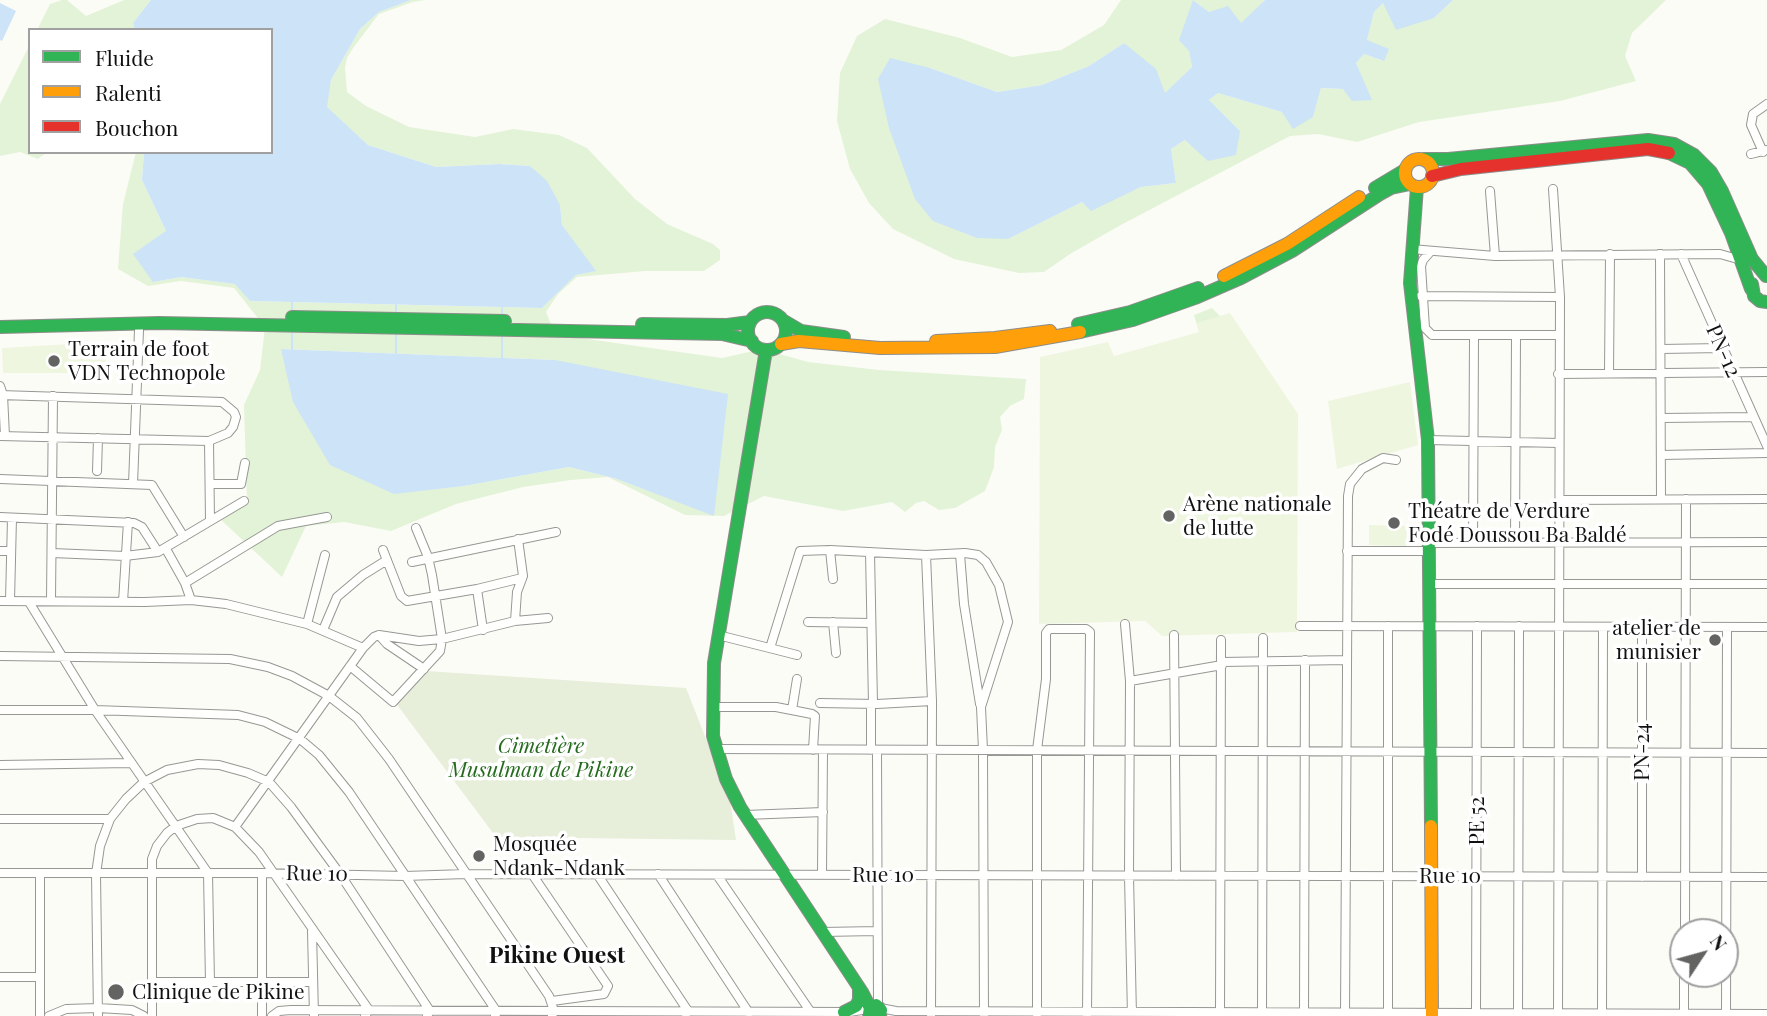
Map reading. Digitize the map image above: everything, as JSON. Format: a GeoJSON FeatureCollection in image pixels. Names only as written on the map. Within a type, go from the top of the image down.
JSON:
{"type":"FeatureCollection","features":[{"type":"Feature","properties":{"kind":"main road"},"geometry":{"type":"LineString","coordinates":[[752,341],[748,328],[750,322],[757,314],[766,312],[776,314],[801,331],[916,341],[995,338],[1058,330],[1130,312],[1237,271],[1287,244],[1405,170],[1412,160],[1648,140],[1674,144],[1694,155],[1716,179],[1752,259],[1766,276],[1757,278],[1751,289]]}},
{"type":"Feature","properties":{"kind":"main road"},"geometry":{"type":"LineString","coordinates":[[1432,176],[1461,169],[1648,149],[1671,153],[1689,163],[1704,177],[1715,195],[1754,296],[1765,304]]}},
{"type":"Feature","properties":{"kind":"main road"},"geometry":{"type":"LineString","coordinates":[[766,350],[799,341],[880,348],[995,347],[1059,337],[1133,320],[1241,278],[1301,246],[1391,188],[1427,184],[1432,176],[1430,164],[1424,159]]}},
{"type":"Feature","properties":{"kind":"main road"},"geometry":{"type":"LineString","coordinates":[[1405,170],[1405,178],[1413,185],[1411,296],[1428,440],[1432,1015]]}},
{"type":"Feature","properties":{"kind":"main road"},"geometry":{"type":"LineString","coordinates":[[0,319],[173,315],[727,326],[750,322]]}},
{"type":"Feature","properties":{"kind":"main road"},"geometry":{"type":"LineString","coordinates":[[781,344],[786,333],[784,321]]}},
{"type":"Feature","properties":{"kind":"main road"},"geometry":{"type":"LineString","coordinates":[[0,327],[90,323],[225,324],[722,334],[752,341],[766,350]]}},
{"type":"Feature","properties":{"kind":"main road"},"geometry":{"type":"LineString","coordinates":[[0,334],[62,330],[210,331],[225,324]]}},
{"type":"Feature","properties":{"kind":"main road"},"geometry":{"type":"LineString","coordinates":[[766,350],[714,663],[712,707],[716,749],[726,779],[745,815],[874,1011]]}},
{"type":"Feature","properties":{"kind":"main road"},"geometry":{"type":"LineString","coordinates":[[846,1012],[856,1006],[860,990]]}},
{"type":"Feature","properties":{"kind":"street"},"geometry":{"type":"LineString","coordinates":[[1751,154],[1765,151],[1751,125],[1754,114],[1767,104]]}},
{"type":"Feature","properties":{"kind":"street"},"geometry":{"type":"LineString","coordinates":[[1553,190],[1560,298],[1558,1015]]}},
{"type":"Feature","properties":{"kind":"street"},"geometry":{"type":"LineString","coordinates":[[1490,191],[1495,256]]}},
{"type":"Feature","properties":{"kind":"street"},"geometry":{"type":"LineString","coordinates":[[1412,249],[1495,256],[1720,254],[1741,260]]}},
{"type":"Feature","properties":{"kind":"street"},"geometry":{"type":"LineString","coordinates":[[1431,251],[1421,266],[1422,296],[1428,332],[1432,335],[1559,335]]}},
{"type":"Feature","properties":{"kind":"street"},"geometry":{"type":"LineString","coordinates":[[1609,373],[1610,254]]}},
{"type":"Feature","properties":{"kind":"street"},"geometry":{"type":"LineString","coordinates":[[1660,254],[1661,499]]}},
{"type":"Feature","properties":{"kind":"street","name":"PN-12"},"geometry":{"type":"LineString","coordinates":[[1681,254],[1767,446]]}},
{"type":"Feature","properties":{"kind":"street"},"geometry":{"type":"LineString","coordinates":[[1422,296],[1560,298]]}},
{"type":"Feature","properties":{"kind":"street"},"geometry":{"type":"LineString","coordinates":[[133,484],[139,330]]}},
{"type":"Feature","properties":{"kind":"street"},"geometry":{"type":"LineString","coordinates":[[1515,541],[1516,336]]}},
{"type":"Feature","properties":{"kind":"street"},"geometry":{"type":"LineString","coordinates":[[1473,542],[1474,337]]}},
{"type":"Feature","properties":{"kind":"street"},"geometry":{"type":"LineString","coordinates":[[1661,349],[1721,348]]}},
{"type":"Feature","properties":{"kind":"street"},"geometry":{"type":"LineString","coordinates":[[1558,374],[1767,372]]}},
{"type":"Feature","properties":{"kind":"street"},"geometry":{"type":"LineString","coordinates":[[0,386],[2,436],[209,441],[228,433],[236,417],[222,402],[2,395]]}},
{"type":"Feature","properties":{"kind":"street"},"geometry":{"type":"LineString","coordinates":[[51,600],[53,396]]}},
{"type":"Feature","properties":{"kind":"street"},"geometry":{"type":"LineString","coordinates":[[1661,418],[1753,417]]}},
{"type":"Feature","properties":{"kind":"street"},"geometry":{"type":"LineString","coordinates":[[97,471],[98,438]]}},
{"type":"Feature","properties":{"kind":"street"},"geometry":{"type":"LineString","coordinates":[[1428,440],[1559,443]]}},
{"type":"Feature","properties":{"kind":"street"},"geometry":{"type":"LineString","coordinates":[[209,441],[210,521]]}},
{"type":"Feature","properties":{"kind":"street"},"geometry":{"type":"LineString","coordinates":[[1661,455],[1767,453]]}},
{"type":"Feature","properties":{"kind":"street"},"geometry":{"type":"LineString","coordinates":[[1345,1014],[1346,626],[1350,484],[1355,475],[1371,463],[1383,458],[1396,460]]}},
{"type":"Feature","properties":{"kind":"street"},"geometry":{"type":"LineString","coordinates":[[210,484],[241,484],[245,463]]}},
{"type":"Feature","properties":{"kind":"street"},"geometry":{"type":"LineString","coordinates":[[0,479],[152,485],[184,537]]}},
{"type":"Feature","properties":{"kind":"street"},"geometry":{"type":"LineString","coordinates":[[1685,918],[1686,499]]}},
{"type":"Feature","properties":{"kind":"street"},"geometry":{"type":"LineString","coordinates":[[1560,500],[1767,499]]}},
{"type":"Feature","properties":{"kind":"street"},"geometry":{"type":"LineString","coordinates":[[52,553],[125,556],[162,550],[244,501]]}},
{"type":"Feature","properties":{"kind":"street"},"geometry":{"type":"LineString","coordinates":[[0,517],[128,522],[142,527],[186,583],[191,600]]}},
{"type":"Feature","properties":{"kind":"street"},"geometry":{"type":"LineString","coordinates":[[186,583],[278,526],[327,517]]}},
{"type":"Feature","properties":{"kind":"street"},"geometry":{"type":"LineString","coordinates":[[10,601],[12,518]]}},
{"type":"Feature","properties":{"kind":"street"},"geometry":{"type":"LineString","coordinates":[[123,602],[128,522]]}},
{"type":"Feature","properties":{"kind":"street"},"geometry":{"type":"LineString","coordinates":[[350,666],[393,702],[437,657],[442,639],[436,597],[428,557],[415,528]]}},
{"type":"Feature","properties":{"kind":"street"},"geometry":{"type":"LineString","coordinates":[[412,562],[556,532]]}},
{"type":"Feature","properties":{"kind":"street"},"geometry":{"type":"LineString","coordinates":[[515,621],[517,592],[522,578],[518,539]]}},
{"type":"Feature","properties":{"kind":"street"},"geometry":{"type":"LineString","coordinates":[[1347,551],[1515,541],[1767,542]]}},
{"type":"Feature","properties":{"kind":"street"},"geometry":{"type":"LineString","coordinates":[[383,550],[405,600],[436,597],[522,578]]}},
{"type":"Feature","properties":{"kind":"street"},"geometry":{"type":"LineString","coordinates":[[769,648],[798,554],[804,550],[978,555],[986,562],[999,585],[1008,622],[981,707]]}},
{"type":"Feature","properties":{"kind":"street"},"geometry":{"type":"LineString","coordinates":[[830,550],[833,579]]}},
{"type":"Feature","properties":{"kind":"street"},"geometry":{"type":"LineString","coordinates":[[0,551],[11,551]]}},
{"type":"Feature","properties":{"kind":"street"},"geometry":{"type":"LineString","coordinates":[[870,552],[877,875],[874,1011]]}},
{"type":"Feature","properties":{"kind":"street"},"geometry":{"type":"LineString","coordinates":[[960,554],[964,604],[981,707],[984,1014]]}},
{"type":"Feature","properties":{"kind":"street"},"geometry":{"type":"LineString","coordinates":[[307,624],[326,555]]}},
{"type":"Feature","properties":{"kind":"street"},"geometry":{"type":"LineString","coordinates":[[926,555],[933,701],[931,1014]]}},
{"type":"Feature","properties":{"kind":"street"},"geometry":{"type":"LineString","coordinates":[[323,630],[337,597],[387,560]]}},
{"type":"Feature","properties":{"kind":"street"},"geometry":{"type":"LineString","coordinates":[[1429,584],[1767,584]]}},
{"type":"Feature","properties":{"kind":"street"},"geometry":{"type":"LineString","coordinates":[[477,589],[482,629]]}},
{"type":"Feature","properties":{"kind":"street"},"geometry":{"type":"LineString","coordinates":[[0,601],[191,600],[237,606],[307,624],[363,648]]}},
{"type":"Feature","properties":{"kind":"street"},"geometry":{"type":"LineString","coordinates":[[29,602],[95,710],[208,873],[210,983]]}},
{"type":"Feature","properties":{"kind":"street"},"geometry":{"type":"LineString","coordinates":[[235,827],[363,648],[374,637],[379,635],[419,641],[442,639],[515,621],[548,618]]}},
{"type":"Feature","properties":{"kind":"street"},"geometry":{"type":"LineString","coordinates":[[808,622],[872,622]]}},
{"type":"Feature","properties":{"kind":"street"},"geometry":{"type":"LineString","coordinates":[[833,622],[836,653]]}},
{"type":"Feature","properties":{"kind":"street"},"geometry":{"type":"LineString","coordinates":[[1125,624],[1130,681],[1129,876],[1132,1014]]}},
{"type":"Feature","properties":{"kind":"street"},"geometry":{"type":"LineString","coordinates":[[1300,626],[1767,627]]}},
{"type":"Feature","properties":{"kind":"street"},"geometry":{"type":"LineString","coordinates":[[1388,626],[1388,1014]]}},
{"type":"Feature","properties":{"kind":"street","name":"PE 52"},"geometry":{"type":"LineString","coordinates":[[1476,1015],[1477,626]]}},
{"type":"Feature","properties":{"kind":"street"},"geometry":{"type":"LineString","coordinates":[[1518,1015],[1519,626]]}},
{"type":"Feature","properties":{"kind":"street"},"geometry":{"type":"LineString","coordinates":[[1602,1015],[1603,627]]}},
{"type":"Feature","properties":{"kind":"street","name":"PN-24"},"geometry":{"type":"LineString","coordinates":[[1642,627],[1642,877]]}},
{"type":"Feature","properties":{"kind":"street"},"geometry":{"type":"LineString","coordinates":[[1726,1015],[1727,627]]}},
{"type":"Feature","properties":{"kind":"street"},"geometry":{"type":"LineString","coordinates":[[1037,1014],[1037,750],[1046,679],[1046,632],[1049,629],[1086,629],[1090,632],[1087,1014]]}},
{"type":"Feature","properties":{"kind":"street"},"geometry":{"type":"LineString","coordinates":[[379,635],[387,644],[424,669]]}},
{"type":"Feature","properties":{"kind":"street"},"geometry":{"type":"LineString","coordinates":[[718,635],[796,654]]}},
{"type":"Feature","properties":{"kind":"street"},"geometry":{"type":"LineString","coordinates":[[1174,635],[1175,876]]}},
{"type":"Feature","properties":{"kind":"street"},"geometry":{"type":"LineString","coordinates":[[1262,1014],[1263,638]]}},
{"type":"Feature","properties":{"kind":"street"},"geometry":{"type":"LineString","coordinates":[[1220,1014],[1221,640]]}},
{"type":"Feature","properties":{"kind":"street"},"geometry":{"type":"LineString","coordinates":[[0,656],[230,659],[268,667],[292,676],[328,696],[357,718],[369,732],[552,1001],[553,1014]]}},
{"type":"Feature","properties":{"kind":"street"},"geometry":{"type":"LineString","coordinates":[[1304,1014],[1305,660]]}},
{"type":"Feature","properties":{"kind":"street"},"geometry":{"type":"LineString","coordinates":[[1130,681],[1222,664],[1346,660]]}},
{"type":"Feature","properties":{"kind":"street"},"geometry":{"type":"LineString","coordinates":[[792,710],[797,679]]}},
{"type":"Feature","properties":{"kind":"street"},"geometry":{"type":"LineString","coordinates":[[820,703],[933,701]]}},
{"type":"Feature","properties":{"kind":"street"},"geometry":{"type":"LineString","coordinates":[[712,707],[776,707],[814,715],[823,813],[822,875]]}},
{"type":"Feature","properties":{"kind":"street"},"geometry":{"type":"LineString","coordinates":[[0,710],[238,715],[265,722],[300,739],[333,772],[496,1014]]}},
{"type":"Feature","properties":{"kind":"street"},"geometry":{"type":"LineString","coordinates":[[716,749],[1767,753]]}},
{"type":"Feature","properties":{"kind":"street"},"geometry":{"type":"LineString","coordinates":[[0,765],[131,763]]}},
{"type":"Feature","properties":{"kind":"street"},"geometry":{"type":"LineString","coordinates":[[98,1012],[96,874],[100,846],[110,819],[144,782],[167,770],[198,764],[219,765],[269,782],[291,807],[340,874],[428,1013]]}},
{"type":"Feature","properties":{"kind":"street"},"geometry":{"type":"LineString","coordinates":[[745,815],[823,813]]}},
{"type":"Feature","properties":{"kind":"street"},"geometry":{"type":"LineString","coordinates":[[152,1016],[152,859],[157,846],[167,833],[176,826],[197,818],[213,818],[235,827],[249,839],[367,1013]]}},
{"type":"Feature","properties":{"kind":"street"},"geometry":{"type":"LineString","coordinates":[[0,819],[110,819]]}},
{"type":"Feature","properties":{"kind":"street","name":"Rue 10"},"geometry":{"type":"LineString","coordinates":[[0,873],[1767,877]]}},
{"type":"Feature","properties":{"kind":"street"},"geometry":{"type":"LineString","coordinates":[[40,873],[40,1016]]}},
{"type":"Feature","properties":{"kind":"street"},"geometry":{"type":"LineString","coordinates":[[262,873],[262,1016]]}},
{"type":"Feature","properties":{"kind":"street"},"geometry":{"type":"LineString","coordinates":[[532,874],[608,986],[604,993],[552,1001]]}},
{"type":"Feature","properties":{"kind":"street"},"geometry":{"type":"LineString","coordinates":[[597,874],[686,1014]]}},
{"type":"Feature","properties":{"kind":"street"},"geometry":{"type":"LineString","coordinates":[[658,874],[749,1014]]}},
{"type":"Feature","properties":{"kind":"street"},"geometry":{"type":"LineString","coordinates":[[717,875],[808,1014]]}},
{"type":"Feature","properties":{"kind":"street"},"geometry":{"type":"LineString","coordinates":[[312,930],[314,1013]]}},
{"type":"Feature","properties":{"kind":"street"},"geometry":{"type":"LineString","coordinates":[[822,932],[877,931]]}},
{"type":"Feature","properties":{"kind":"street"},"geometry":{"type":"LineString","coordinates":[[0,978],[40,977]]}},
{"type":"Feature","properties":{"kind":"street"},"geometry":{"type":"LineString","coordinates":[[151,982],[313,982]]}},
{"type":"Feature","properties":{"kind":"street"},"geometry":{"type":"LineString","coordinates":[[1684,988],[1684,1015]]}},
{"type":"Feature","properties":{"kind":"street"},"geometry":{"type":"LineString","coordinates":[[49,1016],[66,1009],[98,1012],[132,1010],[144,1016]]}},
{"type":"Feature","properties":{"kind":"street"},"geometry":{"type":"LineString","coordinates":[[272,1016],[284,1010],[314,1013],[496,1014],[808,1014],[896,1011],[931,1014],[1767,1014]]}},
{"type":"Feature","properties":{"kind":"green space"},"geometry":{"type":"Polygon","coordinates":[[[67,0],[86,16],[124,0],[151,0],[133,23],[134,28],[38,28],[50,4],[67,0]]]}},
{"type":"Feature","properties":{"kind":"green space"},"geometry":{"type":"Polygon","coordinates":[[[411,0],[425,0],[379,14],[347,58],[347,92],[366,106],[409,127],[475,137],[513,129],[559,135],[587,148],[635,199],[667,224],[713,244],[720,250],[720,260],[704,271],[645,271],[577,277],[558,294],[546,312],[551,324],[566,336],[722,358],[762,349],[808,362],[879,370],[1026,379],[1024,399],[1010,406],[1000,417],[1002,430],[995,447],[994,467],[985,491],[955,508],[939,510],[924,501],[916,503],[905,512],[892,502],[843,511],[764,496],[724,516],[685,515],[608,477],[571,480],[523,487],[456,504],[391,531],[344,522],[306,526],[282,577],[219,518],[247,504],[244,405],[260,370],[265,327],[234,288],[181,281],[148,286],[118,269],[123,204],[136,154],[144,154],[142,180],[166,231],[153,282],[181,277],[236,284],[250,301],[542,308],[576,275],[595,271],[562,225],[560,205],[530,166],[499,164],[436,167],[368,145],[326,107],[331,80],[360,29],[379,12],[411,0]],[[281,349],[394,493],[464,486],[569,467],[617,479],[714,515],[555,360],[281,349]]]}},
{"type":"Feature","properties":{"kind":"green space"},"geometry":{"type":"Polygon","coordinates":[[[1121,0],[1193,0],[1189,51],[1192,67],[1165,94],[1124,43],[1089,66],[1042,85],[997,92],[930,68],[1008,239],[1082,202],[1091,210],[1141,187],[1176,183],[1171,149],[1185,140],[1240,131],[1209,100],[1218,93],[1282,112],[1313,117],[1321,88],[1343,89],[1371,100],[1356,63],[1364,54],[1384,61],[1367,40],[1374,12],[1383,3],[1434,18],[1453,0],[1666,0],[1632,33],[1625,56],[1636,81],[1560,101],[1419,122],[1357,142],[1318,134],[1290,136],[1119,226],[1044,272],[1019,273],[954,259],[893,229],[869,203],[850,169],[837,121],[840,73],[857,36],[885,19],[960,38],[1012,57],[1061,50],[1104,25],[1121,0]]]}},
{"type":"Feature","properties":{"kind":"green space"},"geometry":{"type":"Polygon","coordinates":[[[1193,0],[1265,0],[1241,24],[1209,12],[1193,0]]]}},
{"type":"Feature","properties":{"kind":"green space"},"geometry":{"type":"Polygon","coordinates":[[[28,48],[28,154],[44,154],[38,159],[20,152],[0,156],[0,104],[28,48]]]}},
{"type":"Feature","properties":{"kind":"green space"},"geometry":{"type":"Polygon","coordinates":[[[1212,308],[1220,316],[1202,341],[1194,315],[1212,308]]]}},
{"type":"Feature","properties":{"kind":"green space","name":"Arène nationale de lutte"},"geometry":{"type":"Polygon","coordinates":[[[1230,313],[1298,414],[1297,632],[1162,636],[1145,621],[1039,624],[1040,357],[1108,342],[1114,356],[1199,332],[1197,323],[1230,313]]]}},
{"type":"Feature","properties":{"kind":"green space","name":"Terrain de foot VDN Technopole"},"geometry":{"type":"Polygon","coordinates":[[[105,342],[107,373],[3,373],[2,348],[105,342]]]}},
{"type":"Feature","properties":{"kind":"green space"},"geometry":{"type":"Polygon","coordinates":[[[1410,382],[1418,445],[1337,469],[1328,401],[1410,382]]]}},
{"type":"Feature","properties":{"kind":"green space"},"geometry":{"type":"Polygon","coordinates":[[[1369,525],[1407,526],[1406,546],[1369,545],[1369,525]]]}},
{"type":"Feature","properties":{"kind":"green space","name":"Cimetière Musulman de Pikine"},"geometry":{"type":"Polygon","coordinates":[[[426,671],[686,688],[730,800],[736,840],[496,837],[395,702],[426,671]]]}},
{"type":"Feature","properties":{"kind":"water"},"geometry":{"type":"Polygon","coordinates":[[[151,0],[411,0],[379,12],[360,29],[331,80],[327,107],[368,145],[436,167],[499,164],[530,166],[547,181],[560,205],[562,225],[596,271],[576,275],[542,308],[250,301],[235,284],[181,277],[153,282],[133,254],[166,231],[142,180],[144,154],[273,154],[273,28],[134,28],[133,23],[151,0]]]}},
{"type":"Feature","properties":{"kind":"water"},"geometry":{"type":"Polygon","coordinates":[[[1193,0],[1209,12],[1228,6],[1241,23],[1265,0],[1453,0],[1434,18],[1396,30],[1383,3],[1374,12],[1367,40],[1389,49],[1384,61],[1364,54],[1356,63],[1372,100],[1352,101],[1343,89],[1321,88],[1313,117],[1293,129],[1282,112],[1218,93],[1209,100],[1240,131],[1236,155],[1208,161],[1185,140],[1171,149],[1176,183],[1141,187],[1091,211],[1082,202],[1008,239],[977,238],[933,221],[915,199],[889,128],[878,79],[890,58],[930,68],[997,92],[1042,85],[1089,66],[1124,43],[1156,69],[1165,93],[1192,67],[1189,51],[1179,40],[1193,0]]]}},
{"type":"Feature","properties":{"kind":"water"},"geometry":{"type":"Polygon","coordinates":[[[0,3],[16,11],[2,41],[0,40],[0,3]]]}},
{"type":"Feature","properties":{"kind":"water"},"geometry":{"type":"Polygon","coordinates":[[[281,349],[555,360],[728,394],[714,516],[617,479],[569,467],[464,486],[394,494],[330,465],[293,402],[281,349]]]}},
{"type":"Feature","properties":{"kind":"waterway"},"geometry":{"type":"LineString","coordinates":[[292,302],[292,310]]}},
{"type":"Feature","properties":{"kind":"waterway"},"geometry":{"type":"LineString","coordinates":[[396,305],[396,313]]}},
{"type":"Feature","properties":{"kind":"waterway"},"geometry":{"type":"LineString","coordinates":[[502,308],[502,315]]}},
{"type":"Feature","properties":{"kind":"waterway"},"geometry":{"type":"LineString","coordinates":[[292,333],[292,350]]}},
{"type":"Feature","properties":{"kind":"waterway"},"geometry":{"type":"LineString","coordinates":[[396,335],[396,354]]}},
{"type":"Feature","properties":{"kind":"waterway"},"geometry":{"type":"LineString","coordinates":[[502,337],[502,358]]}},
{"type":"Feature","properties":{"kind":"traffic: fast"},"geometry":{"type":"LineString","coordinates":[[1424,159],[1648,140],[1674,144],[1694,155],[1711,172],[1752,259],[1766,276]]}},
{"type":"Feature","properties":{"kind":"traffic: fast"},"geometry":{"type":"LineString","coordinates":[[1669,153],[1690,163],[1708,184],[1731,233],[1751,289]]}},
{"type":"Feature","properties":{"kind":"traffic: fast"},"geometry":{"type":"LineString","coordinates":[[1375,188],[1405,170]]}},
{"type":"Feature","properties":{"kind":"traffic: fast"},"geometry":{"type":"LineString","coordinates":[[1080,332],[1133,320],[1241,278],[1292,251],[1380,194],[1391,188],[1410,184]]}},
{"type":"Feature","properties":{"kind":"traffic: fast"},"geometry":{"type":"LineString","coordinates":[[1417,187],[1410,283],[1428,440],[1431,826]]}},
{"type":"Feature","properties":{"kind":"traffic: fast"},"geometry":{"type":"LineString","coordinates":[[1752,284],[1754,296],[1767,302]]}},
{"type":"Feature","properties":{"kind":"traffic: fast"},"geometry":{"type":"LineString","coordinates":[[1078,324],[1130,312],[1198,288]]}},
{"type":"Feature","properties":{"kind":"traffic: fast"},"geometry":{"type":"LineString","coordinates":[[767,312],[780,318],[786,331],[780,344],[767,350],[754,344],[748,331],[754,318],[767,312]]}},
{"type":"Feature","properties":{"kind":"traffic: fast"},"geometry":{"type":"LineString","coordinates":[[292,317],[505,321]]}},
{"type":"Feature","properties":{"kind":"traffic: fast"},"geometry":{"type":"LineString","coordinates":[[784,321],[801,331],[844,337]]}},
{"type":"Feature","properties":{"kind":"traffic: fast"},"geometry":{"type":"LineString","coordinates":[[642,324],[727,325],[750,322]]}},
{"type":"Feature","properties":{"kind":"traffic: fast"},"geometry":{"type":"LineString","coordinates":[[0,327],[159,323],[722,334],[752,341]]}},
{"type":"Feature","properties":{"kind":"traffic: fast"},"geometry":{"type":"LineString","coordinates":[[766,350],[714,663],[713,736],[726,779],[740,807],[870,1008]]}},
{"type":"Feature","properties":{"kind":"traffic: fast"},"geometry":{"type":"LineString","coordinates":[[844,1012],[856,1006],[859,989]]}},
{"type":"Feature","properties":{"kind":"traffic: fast"},"geometry":{"type":"LineString","coordinates":[[869,1014],[870,1008],[876,1005],[881,1010],[880,1016]]}},
{"type":"Feature","properties":{"kind":"traffic: slow"},"geometry":{"type":"LineString","coordinates":[[1419,159],[1429,163],[1433,173],[1429,183],[1419,187],[1409,183],[1405,173],[1409,163],[1419,159]]}},
{"type":"Feature","properties":{"kind":"traffic: slow"},"geometry":{"type":"LineString","coordinates":[[1224,276],[1287,244],[1359,197]]}},
{"type":"Feature","properties":{"kind":"traffic: slow"},"geometry":{"type":"LineString","coordinates":[[936,341],[995,338],[1050,331]]}},
{"type":"Feature","properties":{"kind":"traffic: slow"},"geometry":{"type":"LineString","coordinates":[[781,344],[799,341],[880,348],[995,347],[1080,332]]}},
{"type":"Feature","properties":{"kind":"traffic: slow"},"geometry":{"type":"LineString","coordinates":[[1431,826],[1432,1016]]}},
{"type":"Feature","properties":{"kind":"traffic: jam"},"geometry":{"type":"LineString","coordinates":[[1432,176],[1461,169],[1648,149],[1669,153]]}},
{"type":"Feature","properties":{"kind":"place","name":"Terrain de foot VDN Technopole"},"geometry":{"type":"Point","coordinates":[54,361]}},
{"type":"Feature","properties":{"kind":"place","name":"Arène nationale de lutte"},"geometry":{"type":"Point","coordinates":[1169,516]}},
{"type":"Feature","properties":{"kind":"place","name":"Théatre de Verdure Fodé Doussou Ba Baldé"},"geometry":{"type":"Point","coordinates":[1394,523]}},
{"type":"Feature","properties":{"kind":"place","name":"atelier de munisier"},"geometry":{"type":"Point","coordinates":[1715,640]}},
{"type":"Feature","properties":{"kind":"place","name":"Mosquée Ndank-Ndank"},"geometry":{"type":"Point","coordinates":[479,856]}},
{"type":"Feature","properties":{"kind":"place","name":"Clinique de Pikine"},"geometry":{"type":"Point","coordinates":[116,992]}},
{"type":"Feature","properties":{"kind":"district","name":"Pikine Ouest"},"geometry":{"type":"Point","coordinates":[557,956]}}]}
